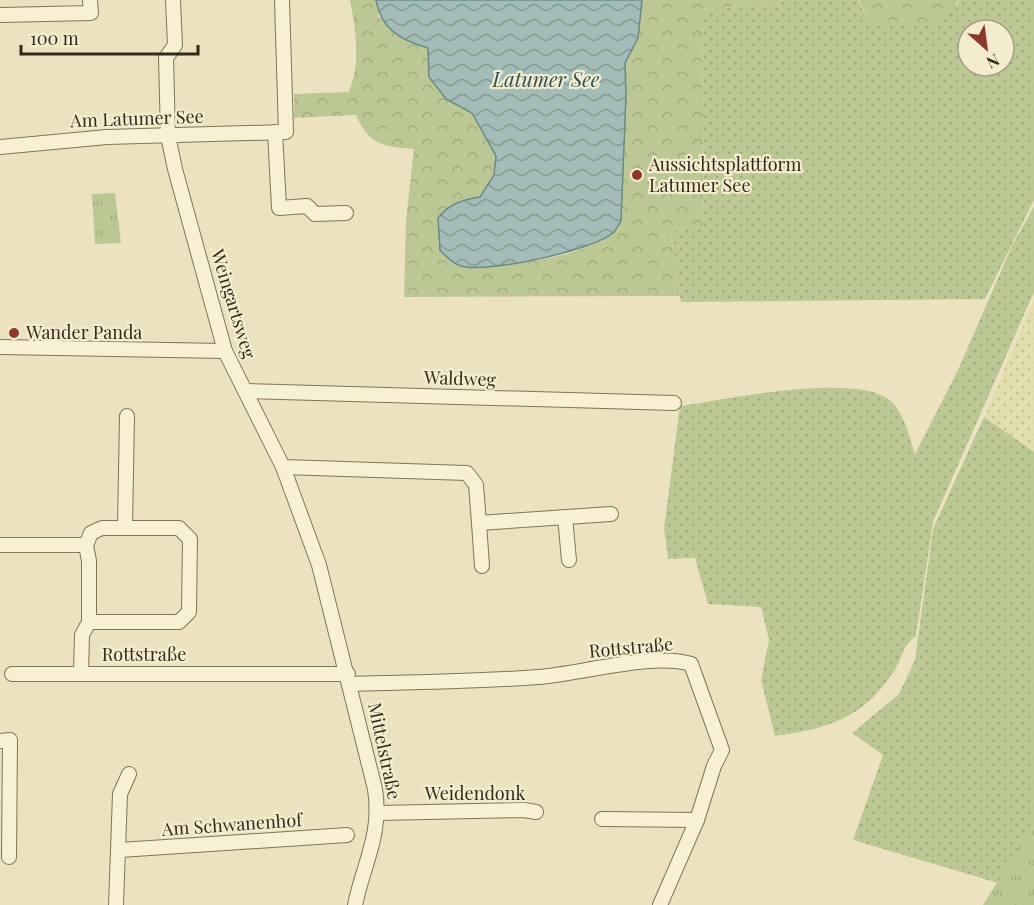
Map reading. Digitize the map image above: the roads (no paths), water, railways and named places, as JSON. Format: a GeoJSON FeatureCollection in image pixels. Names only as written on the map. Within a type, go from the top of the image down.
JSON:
{"type":"FeatureCollection","features":[{"type":"Feature","properties":{"kind":"street"},"geometry":{"type":"LineString","coordinates":[[0,15],[91,13],[90,0]]}},
{"type":"Feature","properties":{"kind":"street","name":"Weingartsweg"},"geometry":{"type":"LineString","coordinates":[[173,0],[175,45],[166,58],[168,136],[225,351],[283,467],[319,565],[349,679]]}},
{"type":"Feature","properties":{"kind":"street"},"geometry":{"type":"LineString","coordinates":[[282,0],[286,132],[275,132],[279,208],[307,206],[315,214],[346,213]]}},
{"type":"Feature","properties":{"kind":"street","name":"Am Latumer See"},"geometry":{"type":"LineString","coordinates":[[0,147],[64,139],[275,132]]}},
{"type":"Feature","properties":{"kind":"street"},"geometry":{"type":"LineString","coordinates":[[0,347],[225,351]]}},
{"type":"Feature","properties":{"kind":"street","name":"Waldweg"},"geometry":{"type":"LineString","coordinates":[[245,391],[674,403]]}},
{"type":"Feature","properties":{"kind":"street"},"geometry":{"type":"LineString","coordinates":[[125,528],[127,416]]}},
{"type":"Feature","properties":{"kind":"street"},"geometry":{"type":"LineString","coordinates":[[283,467],[467,473],[476,485],[482,566]]}},
{"type":"Feature","properties":{"kind":"street"},"geometry":{"type":"LineString","coordinates":[[479,523],[611,514]]}},
{"type":"Feature","properties":{"kind":"street"},"geometry":{"type":"LineString","coordinates":[[565,517],[569,560]]}},
{"type":"Feature","properties":{"kind":"street"},"geometry":{"type":"LineString","coordinates":[[81,673],[82,635],[89,622],[89,561],[86,545],[91,533],[102,528],[179,528],[190,539],[189,612],[179,622],[89,622]]}},
{"type":"Feature","properties":{"kind":"street"},"geometry":{"type":"LineString","coordinates":[[0,545],[86,545]]}},
{"type":"Feature","properties":{"kind":"street","name":"Rottstraße"},"geometry":{"type":"LineString","coordinates":[[12,674],[81,673],[349,679],[539,677],[646,662],[682,661],[691,664],[722,750],[714,766],[697,820],[660,905]]}},
{"type":"Feature","properties":{"kind":"street","name":"Mittelstraße"},"geometry":{"type":"LineString","coordinates":[[349,679],[379,813],[371,852],[355,905]]}},
{"type":"Feature","properties":{"kind":"street"},"geometry":{"type":"LineString","coordinates":[[0,741],[9,740],[9,857]]}},
{"type":"Feature","properties":{"kind":"street"},"geometry":{"type":"LineString","coordinates":[[116,905],[120,850],[120,794],[129,774]]}},
{"type":"Feature","properties":{"kind":"street","name":"Weidendonk"},"geometry":{"type":"LineString","coordinates":[[379,813],[524,810],[536,812]]}},
{"type":"Feature","properties":{"kind":"street"},"geometry":{"type":"LineString","coordinates":[[602,819],[697,820]]}},
{"type":"Feature","properties":{"kind":"street","name":"Am Schwanenhof"},"geometry":{"type":"LineString","coordinates":[[120,850],[347,835]]}},
{"type":"Feature","properties":{"kind":"water","name":"Latumer See"},"geometry":{"type":"Polygon","coordinates":[[[376,0],[642,0],[638,38],[625,63],[626,95],[621,221],[613,233],[602,240],[563,253],[515,264],[474,268],[461,266],[445,255],[440,250],[438,218],[457,203],[480,197],[494,175],[496,156],[472,113],[446,99],[429,77],[428,48],[393,32],[382,19],[376,0]]]}},
{"type":"Feature","properties":{"kind":"place","name":"Aussichtsplattform Latumer See"},"geometry":{"type":"Point","coordinates":[637,175]}},
{"type":"Feature","properties":{"kind":"place","name":"Wander Panda"},"geometry":{"type":"Point","coordinates":[14,333]}}]}
